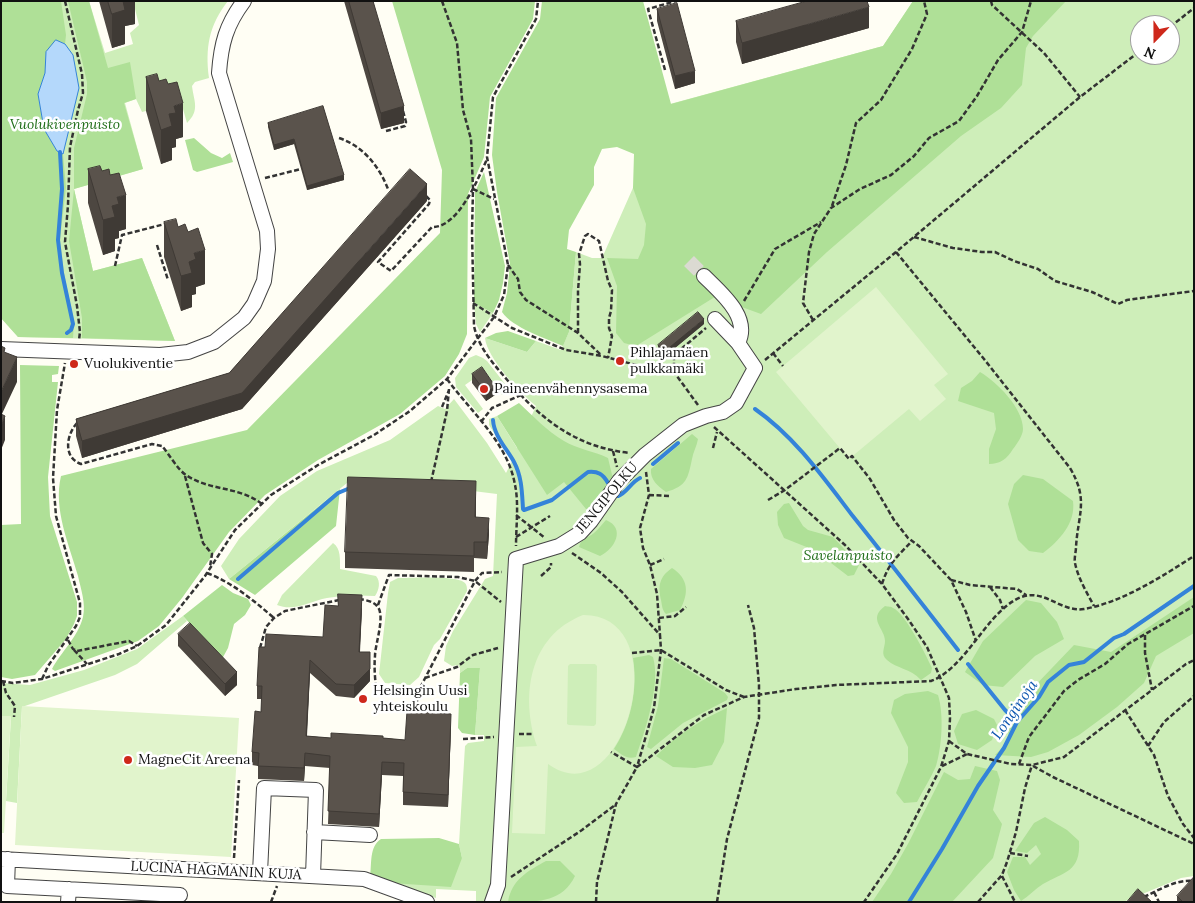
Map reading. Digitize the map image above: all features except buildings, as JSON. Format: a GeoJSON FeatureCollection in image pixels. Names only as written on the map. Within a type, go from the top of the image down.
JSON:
{"type":"FeatureCollection","features":[{"type":"Feature","properties":{"kind":"street"},"geometry":{"type":"LineString","coordinates":[[1,349],[160,355],[188,352],[214,342],[244,318],[254,304],[264,281],[268,249],[267,231],[219,73],[221,52],[230,20],[244,1]]}},
{"type":"Feature","properties":{"kind":"street"},"geometry":{"type":"LineString","coordinates":[[704,276],[732,303],[741,325],[738,343],[715,319]]}},
{"type":"Feature","properties":{"kind":"street","name":"JENGIPOLKU"},"geometry":{"type":"LineString","coordinates":[[515,563],[559,546],[580,533],[591,521],[619,481],[645,455],[683,425],[723,412],[736,403],[755,368],[738,343]]}},
{"type":"Feature","properties":{"kind":"street"},"geometry":{"type":"LineString","coordinates":[[492,902],[498,885],[517,644],[513,613],[515,563]]}},
{"type":"Feature","properties":{"kind":"street"},"geometry":{"type":"LineString","coordinates":[[260,873],[264,788],[316,790],[312,876]]}},
{"type":"Feature","properties":{"kind":"street"},"geometry":{"type":"LineString","coordinates":[[314,832],[370,835]]}},
{"type":"Feature","properties":{"kind":"street"},"geometry":{"type":"LineString","coordinates":[[4,859],[7,886],[69,895],[180,895]]}},
{"type":"Feature","properties":{"kind":"street","name":"LUCINA HAGMANIN KUJA"},"geometry":{"type":"LineString","coordinates":[[4,859],[364,879],[427,902]]}},
{"type":"Feature","properties":{"kind":"path"},"geometry":{"type":"LineString","coordinates":[[65,1],[82,74],[83,93],[70,147],[68,205],[64,242],[77,306],[80,332],[79,341]]}},
{"type":"Feature","properties":{"kind":"path"},"geometry":{"type":"LineString","coordinates":[[442,1],[457,43],[463,110],[471,139],[473,303],[474,326],[477,339],[492,361],[521,395],[541,416],[561,430],[585,443],[613,451],[645,455],[649,495],[640,528],[643,548],[657,594],[661,650],[654,708],[637,766],[616,804],[597,882],[596,902]]}},
{"type":"Feature","properties":{"kind":"path"},"geometry":{"type":"LineString","coordinates":[[14,717],[15,706],[6,693],[2,681],[13,683],[42,679],[87,665],[137,646],[166,625],[210,568],[235,530],[271,495],[318,465],[374,435],[403,416],[447,379],[494,317],[504,295],[508,266],[487,157],[493,97],[536,19],[538,1]]}},
{"type":"Feature","properties":{"kind":"path"},"geometry":{"type":"LineString","coordinates":[[665,70],[648,9],[676,1]]}},
{"type":"Feature","properties":{"kind":"path"},"geometry":{"type":"LineString","coordinates":[[813,320],[803,303],[803,294],[808,252],[814,234],[831,208],[846,165],[856,123],[881,100],[912,49],[927,14],[924,1]]}},
{"type":"Feature","properties":{"kind":"path"},"geometry":{"type":"LineString","coordinates":[[991,1],[992,5],[1044,53],[1080,98]]}},
{"type":"Feature","properties":{"kind":"path"},"geometry":{"type":"LineString","coordinates":[[831,208],[860,189],[891,175],[914,156],[929,138],[960,121],[998,60],[1022,32],[1031,1]]}},
{"type":"Feature","properties":{"kind":"path"},"geometry":{"type":"LineString","coordinates":[[1180,19],[1194,8]]}},
{"type":"Feature","properties":{"kind":"path"},"geometry":{"type":"LineString","coordinates":[[784,366],[773,353],[1080,98],[1130,59]]}},
{"type":"Feature","properties":{"kind":"path"},"geometry":{"type":"LineString","coordinates":[[386,131],[405,126],[406,122],[401,104]]}},
{"type":"Feature","properties":{"kind":"path"},"geometry":{"type":"LineString","coordinates":[[339,138],[360,148],[369,157],[384,178],[388,189]]}},
{"type":"Feature","properties":{"kind":"path"},"geometry":{"type":"LineString","coordinates":[[423,194],[430,200],[429,204],[378,262],[391,271],[432,227],[439,227],[456,215],[473,189],[487,157]]}},
{"type":"Feature","properties":{"kind":"path"},"geometry":{"type":"LineString","coordinates":[[264,179],[301,169]]}},
{"type":"Feature","properties":{"kind":"path"},"geometry":{"type":"LineString","coordinates":[[473,189],[494,199]]}},
{"type":"Feature","properties":{"kind":"path"},"geometry":{"type":"LineString","coordinates":[[736,314],[775,249],[823,221]]}},
{"type":"Feature","properties":{"kind":"path"},"geometry":{"type":"LineString","coordinates":[[115,266],[122,235],[165,224]]}},
{"type":"Feature","properties":{"kind":"path"},"geometry":{"type":"LineString","coordinates":[[578,332],[580,264],[578,254],[585,236],[588,234],[600,241],[608,281],[612,290],[609,318],[609,328],[612,336],[608,358]]}},
{"type":"Feature","properties":{"kind":"path"},"geometry":{"type":"LineString","coordinates":[[914,237],[953,248],[995,252],[1038,269],[1055,281],[1092,292],[1118,304],[1127,300],[1194,291]]}},
{"type":"Feature","properties":{"kind":"path"},"geometry":{"type":"LineString","coordinates":[[157,245],[168,280]]}},
{"type":"Feature","properties":{"kind":"path"},"geometry":{"type":"LineString","coordinates":[[896,252],[984,359],[1070,468],[1078,481],[1081,495],[1081,510],[1075,563],[1094,606]]}},
{"type":"Feature","properties":{"kind":"path"},"geometry":{"type":"LineString","coordinates":[[508,266],[518,279],[520,292],[526,300],[578,332],[602,356]]}},
{"type":"Feature","properties":{"kind":"path"},"geometry":{"type":"LineString","coordinates":[[473,303],[512,328],[566,350],[602,356],[666,373],[674,372]]}},
{"type":"Feature","properties":{"kind":"path"},"geometry":{"type":"LineString","coordinates":[[715,319],[674,355],[674,372],[717,432],[785,490],[845,545],[882,584],[926,646],[934,660],[939,678],[949,698],[949,741],[941,766],[896,854],[864,902]]}},
{"type":"Feature","properties":{"kind":"path"},"geometry":{"type":"LineString","coordinates":[[42,679],[54,658],[68,640],[80,617],[80,603],[56,516],[53,478],[57,410],[62,376]]}},
{"type":"Feature","properties":{"kind":"path"},"geometry":{"type":"LineString","coordinates":[[417,702],[418,692],[475,581],[482,573],[509,571],[515,563],[516,486],[509,462],[491,433],[451,387],[447,379]]}},
{"type":"Feature","properties":{"kind":"path"},"geometry":{"type":"LineString","coordinates":[[442,407],[451,387]]}},
{"type":"Feature","properties":{"kind":"path"},"geometry":{"type":"LineString","coordinates":[[429,488],[451,387]]}},
{"type":"Feature","properties":{"kind":"path"},"geometry":{"type":"LineString","coordinates":[[482,422],[492,408],[521,395]]}},
{"type":"Feature","properties":{"kind":"path"},"geometry":{"type":"LineString","coordinates":[[85,420],[76,424],[71,432],[68,443],[69,454],[76,462],[82,464],[152,444],[162,446],[185,475],[203,543],[212,554],[210,568]]}},
{"type":"Feature","properties":{"kind":"path"},"geometry":{"type":"LineString","coordinates":[[713,448],[717,432]]}},
{"type":"Feature","properties":{"kind":"path"},"geometry":{"type":"LineString","coordinates":[[768,500],[785,490],[840,448],[849,459],[852,456],[870,479],[894,520],[951,580],[966,612],[976,641]]}},
{"type":"Feature","properties":{"kind":"path"},"geometry":{"type":"LineString","coordinates":[[185,475],[207,484],[252,496],[262,504]]}},
{"type":"Feature","properties":{"kind":"path"},"geometry":{"type":"LineString","coordinates":[[649,495],[670,496]]}},
{"type":"Feature","properties":{"kind":"path"},"geometry":{"type":"LineString","coordinates":[[516,515],[532,528],[576,555],[622,592],[660,635]]}},
{"type":"Feature","properties":{"kind":"path"},"geometry":{"type":"LineString","coordinates":[[516,537],[550,516]]}},
{"type":"Feature","properties":{"kind":"path"},"geometry":{"type":"LineString","coordinates":[[882,584],[890,563],[912,541]]}},
{"type":"Feature","properties":{"kind":"path"},"geometry":{"type":"LineString","coordinates":[[951,580],[970,585],[1018,589],[1026,595],[1044,597],[1074,609],[1083,609],[1106,604],[1132,592],[1194,556]]}},
{"type":"Feature","properties":{"kind":"path"},"geometry":{"type":"LineString","coordinates":[[650,566],[664,560]]}},
{"type":"Feature","properties":{"kind":"path"},"geometry":{"type":"LineString","coordinates":[[206,573],[220,578],[252,598],[274,618]]}},
{"type":"Feature","properties":{"kind":"path"},"geometry":{"type":"LineString","coordinates":[[377,606],[389,575],[458,577],[475,581],[513,613]]}},
{"type":"Feature","properties":{"kind":"path"},"geometry":{"type":"LineString","coordinates":[[990,586],[1000,600],[1003,609]]}},
{"type":"Feature","properties":{"kind":"path"},"geometry":{"type":"LineString","coordinates":[[637,766],[704,715],[744,697],[796,688],[918,683],[939,678],[963,656],[1003,609],[1026,595]]}},
{"type":"Feature","properties":{"kind":"path"},"geometry":{"type":"LineString","coordinates":[[353,598],[370,601],[380,611],[375,656],[376,688],[418,692]]}},
{"type":"Feature","properties":{"kind":"path"},"geometry":{"type":"LineString","coordinates":[[260,649],[266,627],[274,618],[285,611],[344,599]]}},
{"type":"Feature","properties":{"kind":"path"},"geometry":{"type":"LineString","coordinates":[[717,902],[727,839],[759,718],[754,628],[748,605]]}},
{"type":"Feature","properties":{"kind":"path"},"geometry":{"type":"LineString","coordinates":[[1019,764],[1029,737],[1064,691],[1105,664],[1128,644],[1194,606]]}},
{"type":"Feature","properties":{"kind":"path"},"geometry":{"type":"LineString","coordinates":[[659,618],[675,616],[686,607]]}},
{"type":"Feature","properties":{"kind":"path"},"geometry":{"type":"LineString","coordinates":[[1145,635],[1145,653],[1152,690]]}},
{"type":"Feature","properties":{"kind":"path"},"geometry":{"type":"LineString","coordinates":[[68,640],[87,665]]}},
{"type":"Feature","properties":{"kind":"path"},"geometry":{"type":"LineString","coordinates":[[73,649],[83,651],[129,641],[137,646]]}},
{"type":"Feature","properties":{"kind":"path"},"geometry":{"type":"LineString","coordinates":[[425,678],[457,667],[473,655],[517,644]]}},
{"type":"Feature","properties":{"kind":"path"},"geometry":{"type":"LineString","coordinates":[[632,653],[661,650],[726,690],[744,697]]}},
{"type":"Feature","properties":{"kind":"path"},"geometry":{"type":"LineString","coordinates":[[949,741],[967,754],[1011,764],[1032,765],[1064,757],[1194,660]]}},
{"type":"Feature","properties":{"kind":"path"},"geometry":{"type":"LineString","coordinates":[[1148,746],[1164,722],[1194,696]]}},
{"type":"Feature","properties":{"kind":"path"},"geometry":{"type":"LineString","coordinates":[[1125,710],[1154,755],[1168,796],[1183,824],[1194,838]]}},
{"type":"Feature","properties":{"kind":"path"},"geometry":{"type":"LineString","coordinates":[[611,752],[637,766]]}},
{"type":"Feature","properties":{"kind":"path"},"geometry":{"type":"LineString","coordinates":[[941,766],[967,754]]}},
{"type":"Feature","properties":{"kind":"path"},"geometry":{"type":"LineString","coordinates":[[1032,765],[1053,777],[1194,844]]}},
{"type":"Feature","properties":{"kind":"path"},"geometry":{"type":"LineString","coordinates":[[978,902],[1002,875],[1016,832],[1024,788],[1032,765]]}},
{"type":"Feature","properties":{"kind":"path"},"geometry":{"type":"LineString","coordinates":[[233,872],[239,780]]}},
{"type":"Feature","properties":{"kind":"path"},"geometry":{"type":"LineString","coordinates":[[498,885],[575,835],[616,804]]}},
{"type":"Feature","properties":{"kind":"path"},"geometry":{"type":"LineString","coordinates":[[1010,853],[1028,856]]}},
{"type":"Feature","properties":{"kind":"path"},"geometry":{"type":"LineString","coordinates":[[1002,875],[1015,902]]}},
{"type":"Feature","properties":{"kind":"path"},"geometry":{"type":"LineString","coordinates":[[1139,899],[1170,885],[1194,880]]}},
{"type":"Feature","properties":{"kind":"path"},"geometry":{"type":"LineString","coordinates":[[271,902],[278,882]]}},
{"type":"Feature","properties":{"kind":"path"},"geometry":{"type":"LineString","coordinates":[[1154,892],[1159,902]]}},
{"type":"Feature","properties":{"kind":"green space","name":"Vuolukivenpuisto"},"geometry":{"type":"Polygon","coordinates":[[[1,1],[89,1],[105,53],[133,44],[130,33],[139,25],[133,1],[228,1],[216,19],[210,37],[208,47],[209,78],[195,82],[192,86],[195,110],[187,123],[181,102],[142,112],[136,99],[125,103],[143,169],[74,189],[93,271],[142,258],[175,341],[18,337],[1,318],[1,1]]]}},
{"type":"Feature","properties":{"kind":"green space"},"geometry":{"type":"Polygon","coordinates":[[[1,1],[61,1],[66,35],[65,44],[56,40],[46,52],[45,73],[38,94],[44,129],[57,151],[63,154],[66,187],[60,240],[64,273],[74,322],[73,338],[18,337],[1,318],[1,1]]]}},
{"type":"Feature","properties":{"kind":"green space"},"geometry":{"type":"Polygon","coordinates":[[[68,1],[89,1],[108,68],[130,62],[136,99],[124,103],[143,169],[74,189],[74,148],[87,94],[87,82],[68,1]]]}},
{"type":"Feature","properties":{"kind":"green space"},"geometry":{"type":"Polygon","coordinates":[[[392,1],[535,1],[533,19],[490,97],[484,157],[468,194],[467,334],[459,354],[445,376],[400,414],[318,460],[265,495],[229,532],[182,598],[159,626],[138,641],[55,671],[52,669],[81,624],[84,612],[82,591],[60,514],[59,488],[61,476],[247,430],[440,233],[442,170],[392,1]]]}},
{"type":"Feature","properties":{"kind":"green space"},"geometry":{"type":"Polygon","coordinates":[[[542,1],[643,1],[671,104],[883,46],[913,1],[1066,1],[1033,36],[1026,48],[1022,85],[1001,108],[961,136],[827,252],[761,314],[739,306],[706,269],[700,276],[718,295],[636,346],[624,343],[616,333],[617,286],[607,258],[638,259],[644,245],[646,224],[633,188],[634,154],[617,147],[602,149],[594,167],[594,185],[569,230],[567,249],[576,252],[569,332],[563,346],[521,328],[502,312],[507,293],[510,264],[492,155],[496,98],[540,19],[542,1]]]}},
{"type":"Feature","properties":{"kind":"green space","name":"Savelanpuisto"},"geometry":{"type":"Polygon","coordinates":[[[913,1],[1194,1],[1194,876],[1181,878],[1123,902],[476,902],[476,891],[436,889],[436,898],[391,883],[462,858],[459,844],[465,746],[468,743],[484,741],[484,735],[475,735],[480,668],[467,668],[460,673],[458,665],[452,666],[444,661],[446,646],[453,631],[485,579],[493,576],[497,494],[425,485],[347,483],[229,579],[221,566],[239,539],[280,496],[317,471],[390,440],[438,406],[445,409],[454,399],[487,443],[506,473],[512,461],[489,425],[489,419],[497,416],[517,448],[536,406],[513,384],[498,365],[487,346],[485,338],[527,352],[536,341],[561,350],[569,332],[576,252],[592,258],[602,258],[670,104],[883,46],[913,1]]]}},
{"type":"Feature","properties":{"kind":"green space"},"geometry":{"type":"Polygon","coordinates":[[[194,138],[211,153],[222,158],[230,153],[233,162],[197,172],[193,170],[185,140],[194,138]]]}},
{"type":"Feature","properties":{"kind":"green space"},"geometry":{"type":"Polygon","coordinates":[[[484,172],[505,266],[499,300],[493,313],[474,303],[475,192],[484,172]]]}},
{"type":"Feature","properties":{"kind":"green space"},"geometry":{"type":"Polygon","coordinates":[[[74,189],[93,271],[142,258],[175,341],[82,338],[82,318],[69,241],[74,189]]]}},
{"type":"Feature","properties":{"kind":"green space"},"geometry":{"type":"Polygon","coordinates":[[[876,287],[948,374],[934,385],[946,399],[920,421],[909,409],[849,459],[776,372],[876,287]]]}},
{"type":"Feature","properties":{"kind":"green space"},"geometry":{"type":"Polygon","coordinates":[[[474,303],[493,313],[480,332],[476,324],[474,303]]]}},
{"type":"Feature","properties":{"kind":"green space"},"geometry":{"type":"Polygon","coordinates":[[[508,331],[536,341],[527,352],[485,338],[496,333],[508,331]]]}},
{"type":"Feature","properties":{"kind":"green space"},"geometry":{"type":"Polygon","coordinates":[[[476,355],[487,361],[513,394],[502,395],[485,371],[465,385],[483,409],[478,413],[456,387],[455,378],[469,358],[476,355]]]}},
{"type":"Feature","properties":{"kind":"green space"},"geometry":{"type":"Polygon","coordinates":[[[20,365],[59,366],[58,374],[52,375],[52,382],[58,382],[48,477],[50,516],[77,602],[77,616],[66,639],[35,675],[12,679],[1,677],[1,525],[21,524],[20,365]]]}},
{"type":"Feature","properties":{"kind":"green space"},"geometry":{"type":"Polygon","coordinates":[[[980,372],[994,382],[1008,396],[1022,421],[1022,434],[1008,456],[1000,462],[993,464],[989,464],[989,449],[996,429],[994,413],[958,401],[961,388],[972,381],[980,372]]]}},
{"type":"Feature","properties":{"kind":"green space"},"geometry":{"type":"Polygon","coordinates":[[[519,403],[546,428],[564,441],[608,458],[613,479],[592,512],[586,509],[564,482],[547,495],[497,416],[519,403]]]}},
{"type":"Feature","properties":{"kind":"green space"},"geometry":{"type":"Polygon","coordinates":[[[692,434],[698,439],[688,476],[678,487],[666,492],[653,480],[651,469],[692,434]]]}},
{"type":"Feature","properties":{"kind":"green space"},"geometry":{"type":"Polygon","coordinates":[[[1023,475],[1043,479],[1073,501],[1072,517],[1065,531],[1043,553],[1029,551],[1018,540],[1008,504],[1014,484],[1023,475]]]}},
{"type":"Feature","properties":{"kind":"green space"},"geometry":{"type":"Polygon","coordinates":[[[340,489],[336,526],[255,595],[229,579],[340,489]]]}},
{"type":"Feature","properties":{"kind":"green space"},"geometry":{"type":"Polygon","coordinates":[[[789,503],[803,526],[808,530],[833,537],[859,565],[854,575],[848,576],[814,550],[784,538],[778,525],[777,512],[784,504],[789,503]]]}},
{"type":"Feature","properties":{"kind":"green space"},"geometry":{"type":"Polygon","coordinates":[[[606,520],[616,528],[617,533],[614,544],[610,549],[600,556],[579,547],[583,540],[592,535],[606,520]]]}},
{"type":"Feature","properties":{"kind":"green space"},"geometry":{"type":"Polygon","coordinates":[[[333,543],[339,551],[340,569],[376,576],[379,586],[375,596],[333,597],[296,607],[277,605],[282,595],[333,543]]]}},
{"type":"Feature","properties":{"kind":"green space"},"geometry":{"type":"Polygon","coordinates":[[[672,568],[682,577],[686,592],[680,610],[666,614],[662,606],[660,586],[664,575],[672,568]]]}},
{"type":"Feature","properties":{"kind":"green space"},"geometry":{"type":"Polygon","coordinates":[[[398,578],[461,580],[467,588],[440,639],[434,645],[419,677],[410,685],[385,683],[379,674],[390,582],[398,578]]]}},
{"type":"Feature","properties":{"kind":"green space"},"geometry":{"type":"Polygon","coordinates":[[[222,585],[233,593],[248,599],[251,605],[245,615],[234,624],[228,648],[222,659],[183,616],[222,585]]]}},
{"type":"Feature","properties":{"kind":"green space"},"geometry":{"type":"Polygon","coordinates":[[[1194,597],[1194,633],[1156,656],[1144,683],[1117,707],[1079,735],[1048,752],[1031,757],[995,755],[1009,741],[1007,715],[1074,645],[1111,652],[1194,597]]]}},
{"type":"Feature","properties":{"kind":"green space"},"geometry":{"type":"Polygon","coordinates":[[[1026,600],[1041,603],[1057,622],[1064,639],[1035,656],[1003,687],[983,685],[965,672],[983,641],[1026,600]]]}},
{"type":"Feature","properties":{"kind":"green space"},"geometry":{"type":"Polygon","coordinates":[[[885,606],[892,607],[898,611],[915,635],[932,668],[931,673],[921,680],[885,658],[883,651],[885,641],[878,624],[877,615],[885,606]]]}},
{"type":"Feature","properties":{"kind":"green space"},"geometry":{"type":"Polygon","coordinates":[[[583,615],[612,623],[629,646],[634,676],[630,710],[618,741],[599,764],[576,774],[548,764],[545,834],[512,833],[516,747],[537,746],[529,707],[533,670],[540,652],[551,637],[565,625],[583,615]],[[570,664],[568,666],[567,724],[569,725],[594,726],[596,724],[597,666],[595,664],[570,664]]]}},
{"type":"Feature","properties":{"kind":"green space"},"geometry":{"type":"Polygon","coordinates":[[[183,616],[187,621],[137,664],[115,675],[22,707],[17,803],[6,801],[11,717],[1,716],[1,683],[30,685],[84,670],[137,649],[183,616]]]}},
{"type":"Feature","properties":{"kind":"green space"},"geometry":{"type":"Polygon","coordinates":[[[649,655],[653,657],[655,668],[654,694],[636,757],[630,758],[614,749],[625,728],[632,705],[635,682],[633,658],[649,655]]]}},
{"type":"Feature","properties":{"kind":"green space"},"geometry":{"type":"Polygon","coordinates":[[[664,658],[671,659],[725,693],[728,697],[727,700],[683,723],[651,749],[647,747],[658,706],[664,658]]]}},
{"type":"Feature","properties":{"kind":"green space"},"geometry":{"type":"Polygon","coordinates":[[[467,668],[480,668],[475,735],[462,733],[458,728],[460,673],[467,668]]]}},
{"type":"Feature","properties":{"kind":"green space"},"geometry":{"type":"Polygon","coordinates":[[[928,691],[938,695],[940,703],[942,731],[938,758],[936,766],[917,802],[904,803],[896,793],[908,762],[908,747],[891,713],[894,700],[905,694],[928,691]]]}},
{"type":"Feature","properties":{"kind":"green space","name":"MagneCit Areena"},"geometry":{"type":"Polygon","coordinates":[[[22,706],[239,718],[231,857],[15,845],[22,706]]]}},
{"type":"Feature","properties":{"kind":"green space"},"geometry":{"type":"Polygon","coordinates":[[[727,708],[724,742],[712,765],[695,768],[673,767],[656,756],[689,729],[727,708]]]}},
{"type":"Feature","properties":{"kind":"green space"},"geometry":{"type":"Polygon","coordinates":[[[976,710],[994,719],[997,725],[992,740],[977,750],[958,744],[954,731],[962,714],[976,710]]]}},
{"type":"Feature","properties":{"kind":"green space"},"geometry":{"type":"Polygon","coordinates":[[[1,716],[11,716],[4,833],[1,833],[1,716]]]}},
{"type":"Feature","properties":{"kind":"green space"},"geometry":{"type":"Polygon","coordinates":[[[975,766],[997,771],[1000,780],[993,810],[1002,824],[993,858],[952,902],[872,902],[909,842],[944,772],[958,780],[970,779],[975,766]]]}},
{"type":"Feature","properties":{"kind":"green space"},"geometry":{"type":"Polygon","coordinates":[[[1045,817],[1067,830],[1079,841],[1077,859],[1070,870],[1043,884],[1021,901],[1014,890],[1007,872],[1013,857],[1025,857],[1030,865],[1041,854],[1036,845],[1027,853],[1015,851],[1034,823],[1045,817]]]}},
{"type":"Feature","properties":{"kind":"green space"},"geometry":{"type":"Polygon","coordinates":[[[439,838],[459,844],[462,858],[451,887],[391,883],[370,877],[374,846],[381,839],[439,838]]]}},
{"type":"Feature","properties":{"kind":"green space"},"geometry":{"type":"Polygon","coordinates":[[[546,861],[560,861],[575,876],[570,885],[555,896],[547,899],[528,902],[508,902],[513,887],[517,882],[527,872],[546,861]]]}},
{"type":"Feature","properties":{"kind":"water"},"geometry":{"type":"Polygon","coordinates":[[[56,40],[65,44],[73,55],[79,88],[63,154],[57,151],[44,129],[38,94],[45,73],[46,52],[56,40]]]}},
{"type":"Feature","properties":{"kind":"waterway"},"geometry":{"type":"LineString","coordinates":[[60,152],[62,189],[58,240],[62,273],[73,324],[71,330],[67,333]]}},
{"type":"Feature","properties":{"kind":"waterway"},"geometry":{"type":"LineString","coordinates":[[755,409],[783,432],[807,458],[958,650]]}},
{"type":"Feature","properties":{"kind":"waterway"},"geometry":{"type":"LineString","coordinates":[[493,420],[498,437],[519,473],[524,510],[552,500],[588,472],[600,474],[610,483]]}},
{"type":"Feature","properties":{"kind":"waterway"},"geometry":{"type":"LineString","coordinates":[[653,464],[678,443]]}},
{"type":"Feature","properties":{"kind":"waterway"},"geometry":{"type":"LineString","coordinates":[[616,494],[618,496],[621,495],[640,478]]}},
{"type":"Feature","properties":{"kind":"waterway"},"geometry":{"type":"LineString","coordinates":[[238,579],[338,493],[350,488]]}},
{"type":"Feature","properties":{"kind":"waterway","name":"Longinoja"},"geometry":{"type":"LineString","coordinates":[[909,902],[978,786],[1004,748],[1017,722],[1039,697],[1048,682],[1069,665],[1084,662],[1114,638],[1124,634],[1194,586]]}},
{"type":"Feature","properties":{"kind":"waterway"},"geometry":{"type":"LineString","coordinates":[[968,664],[1017,722]]}},
{"type":"Feature","properties":{"kind":"tunnel"},"geometry":{"type":"LineString","coordinates":[[689,261],[704,276]]}},
{"type":"Feature","properties":{"kind":"place","name":"Pihlajamäen pulkkamäki"},"geometry":{"type":"Point","coordinates":[620,361]}},
{"type":"Feature","properties":{"kind":"place","name":"Vuolukiventie"},"geometry":{"type":"Point","coordinates":[74,364]}},
{"type":"Feature","properties":{"kind":"place","name":"Paineenvähennysasema"},"geometry":{"type":"Point","coordinates":[484,389]}},
{"type":"Feature","properties":{"kind":"place","name":"Helsingin Uusi yhteiskoulu"},"geometry":{"type":"Point","coordinates":[363,699]}},
{"type":"Feature","properties":{"kind":"place","name":"MagneCit Areena"},"geometry":{"type":"Point","coordinates":[128,760]}}]}
